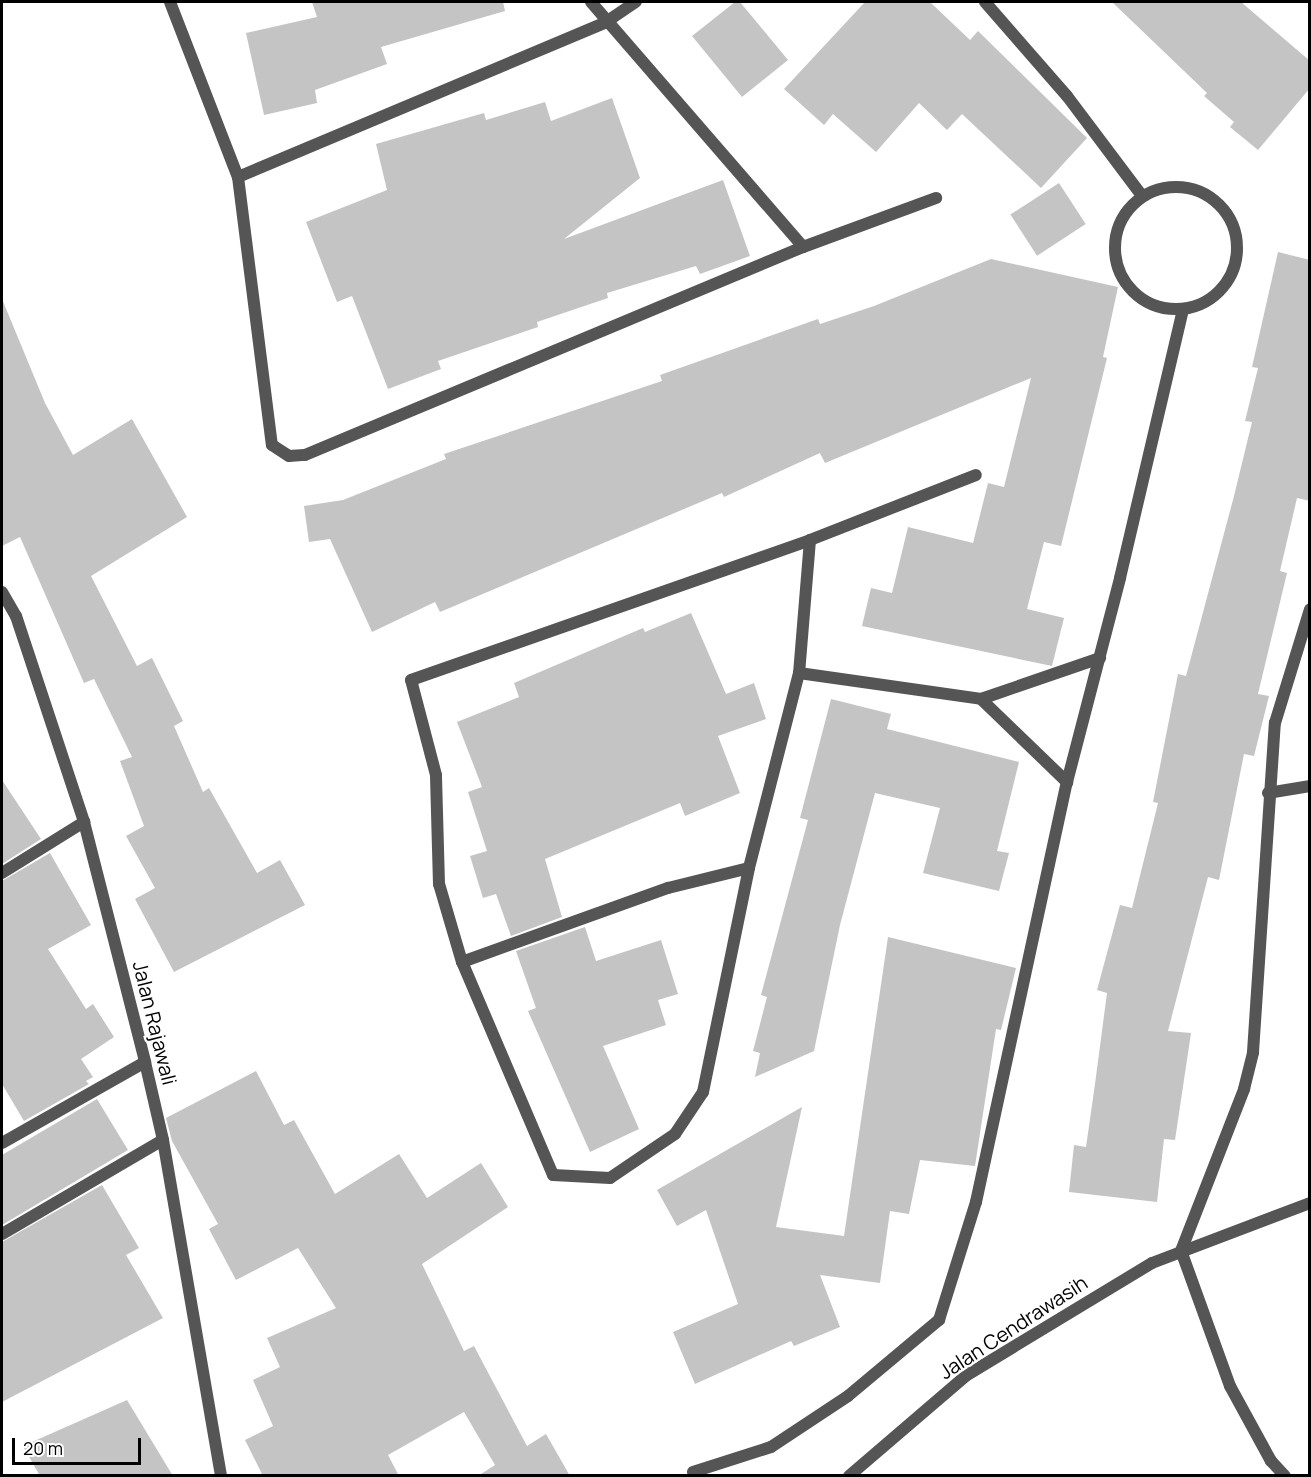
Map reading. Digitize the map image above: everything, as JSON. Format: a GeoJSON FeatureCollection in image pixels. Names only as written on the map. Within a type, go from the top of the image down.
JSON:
{"type":"FeatureCollection","features":[{"type":"Feature","properties":{"kind":"street"},"geometry":{"type":"LineString","coordinates":[[170,2],[238,177],[272,445],[289,456],[305,455],[803,247],[936,198]]}},
{"type":"Feature","properties":{"kind":"street"},"geometry":{"type":"LineString","coordinates":[[591,2],[803,247]]}},
{"type":"Feature","properties":{"kind":"street"},"geometry":{"type":"LineString","coordinates":[[238,177],[606,22],[636,2]]}},
{"type":"Feature","properties":{"kind":"street"},"geometry":{"type":"LineString","coordinates":[[985,2],[1067,96],[1142,196]]}},
{"type":"Feature","properties":{"kind":"street"},"geometry":{"type":"LineString","coordinates":[[1186,187],[1218,202],[1236,232],[1235,267],[1215,297],[1183,310],[1148,305],[1123,282],[1114,248],[1124,215],[1142,196],[1161,188],[1186,187]]}},
{"type":"Feature","properties":{"kind":"street"},"geometry":{"type":"LineString","coordinates":[[693,1472],[771,1447],[848,1396],[939,1320],[976,1202],[1067,782],[1100,658],[1183,310]]}},
{"type":"Feature","properties":{"kind":"street"},"geometry":{"type":"LineString","coordinates":[[810,540],[799,673],[749,868],[703,1092],[675,1134],[610,1178],[553,1175],[462,962],[439,884],[436,775],[411,680],[810,540],[976,475]]}},
{"type":"Feature","properties":{"kind":"street","name":"Jalan Rajawali"},"geometry":{"type":"LineString","coordinates":[[2,592],[16,616],[84,822],[145,1062],[163,1140],[221,1476]]}},
{"type":"Feature","properties":{"kind":"street"},"geometry":{"type":"LineString","coordinates":[[1285,1476],[1271,1461],[1230,1386],[1181,1251],[1245,1089],[1253,1052],[1268,793],[1275,723],[1310,609]]}},
{"type":"Feature","properties":{"kind":"street"},"geometry":{"type":"LineString","coordinates":[[799,673],[981,699],[1100,658]]}},
{"type":"Feature","properties":{"kind":"street"},"geometry":{"type":"LineString","coordinates":[[981,699],[1067,782]]}},
{"type":"Feature","properties":{"kind":"street"},"geometry":{"type":"LineString","coordinates":[[1268,793],[1310,786]]}},
{"type":"Feature","properties":{"kind":"street"},"geometry":{"type":"LineString","coordinates":[[2,873],[84,822]]}},
{"type":"Feature","properties":{"kind":"street"},"geometry":{"type":"LineString","coordinates":[[462,962],[668,888],[749,868]]}},
{"type":"Feature","properties":{"kind":"street"},"geometry":{"type":"LineString","coordinates":[[2,1143],[145,1062]]}},
{"type":"Feature","properties":{"kind":"street"},"geometry":{"type":"LineString","coordinates":[[2,1234],[163,1140]]}},
{"type":"Feature","properties":{"kind":"street","name":"Jalan Cendrawasih"},"geometry":{"type":"LineString","coordinates":[[849,1476],[967,1375],[1152,1263],[1310,1203]]}},
{"type":"Feature","properties":{"kind":"building"},"geometry":{"type":"Polygon","coordinates":[[[312,2],[503,2],[505,11],[381,47],[387,64],[315,90],[317,103],[264,115],[246,33],[317,17],[312,2]]]}},
{"type":"Feature","properties":{"kind":"building"},"geometry":{"type":"Polygon","coordinates":[[[735,2],[740,2],[788,60],[742,97],[692,36],[735,2]]]}},
{"type":"Feature","properties":{"kind":"building"},"geometry":{"type":"Polygon","coordinates":[[[865,2],[930,2],[970,40],[978,31],[1087,138],[1041,188],[962,114],[947,130],[919,103],[876,152],[833,114],[824,125],[784,89],[865,2]]]}},
{"type":"Feature","properties":{"kind":"building"},"geometry":{"type":"Polygon","coordinates":[[[1112,2],[1241,2],[1310,61],[1310,88],[1258,150],[1230,127],[1234,122],[1204,96],[1207,93],[1112,2]]]}},
{"type":"Feature","properties":{"kind":"building"},"geometry":{"type":"Polygon","coordinates":[[[612,98],[640,178],[564,239],[723,180],[750,256],[700,274],[696,266],[607,293],[608,298],[537,322],[538,327],[438,361],[441,369],[388,389],[352,296],[337,302],[306,222],[387,190],[376,144],[484,113],[486,120],[545,102],[551,121],[612,98]]]}},
{"type":"Feature","properties":{"kind":"building"},"geometry":{"type":"Polygon","coordinates":[[[1059,183],[1086,224],[1037,256],[1010,215],[1059,183]]]}},
{"type":"Feature","properties":{"kind":"building"},"geometry":{"type":"Polygon","coordinates":[[[1278,252],[1310,260],[1310,501],[1297,498],[1280,571],[1287,573],[1258,694],[1269,696],[1254,756],[1244,754],[1219,880],[1208,877],[1168,1031],[1191,1033],[1175,1140],[1164,1139],[1157,1202],[1069,1192],[1074,1145],[1086,1147],[1095,1084],[1107,993],[1097,990],[1120,905],[1132,908],[1158,803],[1153,802],[1178,674],[1186,676],[1234,496],[1252,422],[1245,421],[1258,368],[1252,367],[1278,252]]]}},
{"type":"Feature","properties":{"kind":"building"},"geometry":{"type":"Polygon","coordinates":[[[991,259],[1118,287],[1103,357],[1107,358],[1061,546],[1044,542],[1027,609],[1064,618],[1052,666],[862,626],[871,588],[892,593],[908,527],[973,543],[988,483],[1004,487],[1031,378],[825,463],[820,453],[724,497],[722,493],[440,612],[435,602],[372,632],[330,539],[309,542],[304,506],[343,500],[446,459],[444,454],[662,381],[660,375],[818,319],[820,324],[874,306],[991,259]]]}},
{"type":"Feature","properties":{"kind":"building"},"geometry":{"type":"Polygon","coordinates":[[[2,299],[45,403],[73,455],[132,419],[187,517],[91,576],[137,666],[152,658],[183,721],[174,726],[203,792],[209,788],[257,873],[280,860],[305,905],[174,972],[135,899],[155,888],[126,836],[144,826],[120,761],[132,757],[94,679],[84,683],[20,537],[2,546],[2,299]]]}},
{"type":"Feature","properties":{"kind":"building"},"geometry":{"type":"Polygon","coordinates":[[[691,613],[726,694],[754,683],[766,719],[718,736],[740,793],[685,816],[680,803],[545,859],[562,917],[511,936],[496,894],[483,898],[470,856],[487,851],[468,792],[482,787],[457,722],[519,697],[514,683],[643,628],[645,632],[691,613]]]}},
{"type":"Feature","properties":{"kind":"building"},"geometry":{"type":"Polygon","coordinates":[[[831,699],[891,714],[887,729],[1019,762],[997,851],[1009,853],[999,891],[923,873],[940,808],[875,793],[840,925],[814,1051],[755,1077],[760,1053],[753,1051],[767,997],[761,995],[808,820],[800,818],[831,699]]]}},
{"type":"Feature","properties":{"kind":"building"},"geometry":{"type":"Polygon","coordinates":[[[2,780],[41,839],[2,864],[2,780]]]}},
{"type":"Feature","properties":{"kind":"building"},"geometry":{"type":"Polygon","coordinates":[[[50,853],[91,925],[48,949],[86,1009],[93,1004],[114,1037],[81,1059],[93,1077],[86,1081],[89,1084],[24,1121],[2,1084],[2,881],[50,853]]]}},
{"type":"Feature","properties":{"kind":"building"},"geometry":{"type":"Polygon","coordinates":[[[585,927],[596,961],[661,940],[678,994],[658,1000],[666,1025],[603,1046],[639,1129],[590,1152],[528,1011],[536,1008],[516,951],[585,927]]]}},
{"type":"Feature","properties":{"kind":"building"},"geometry":{"type":"Polygon","coordinates":[[[888,937],[1016,968],[1001,1030],[996,1029],[975,1166],[920,1160],[909,1214],[890,1211],[880,1283],[820,1275],[840,1327],[794,1346],[791,1341],[695,1384],[673,1332],[738,1304],[706,1210],[677,1226],[657,1190],[802,1107],[776,1227],[844,1236],[888,937]]]}},
{"type":"Feature","properties":{"kind":"building"},"geometry":{"type":"Polygon","coordinates":[[[256,1071],[284,1125],[294,1120],[335,1194],[399,1154],[427,1198],[481,1163],[508,1207],[422,1264],[464,1351],[474,1346],[527,1446],[546,1434],[570,1476],[478,1476],[495,1465],[464,1412],[388,1455],[399,1476],[263,1476],[245,1440],[273,1426],[253,1380],[280,1367],[267,1338],[336,1308],[298,1248],[236,1280],[209,1229],[218,1224],[172,1141],[166,1118],[256,1071]]]}},
{"type":"Feature","properties":{"kind":"building"},"geometry":{"type":"Polygon","coordinates":[[[97,1099],[128,1150],[2,1225],[2,1155],[97,1099]]]}},
{"type":"Feature","properties":{"kind":"building"},"geometry":{"type":"Polygon","coordinates":[[[102,1185],[139,1248],[126,1255],[163,1318],[2,1402],[2,1242],[102,1185]]]}},
{"type":"Feature","properties":{"kind":"building"},"geometry":{"type":"Polygon","coordinates":[[[127,1400],[173,1476],[40,1476],[23,1446],[127,1400]]]}}]}
